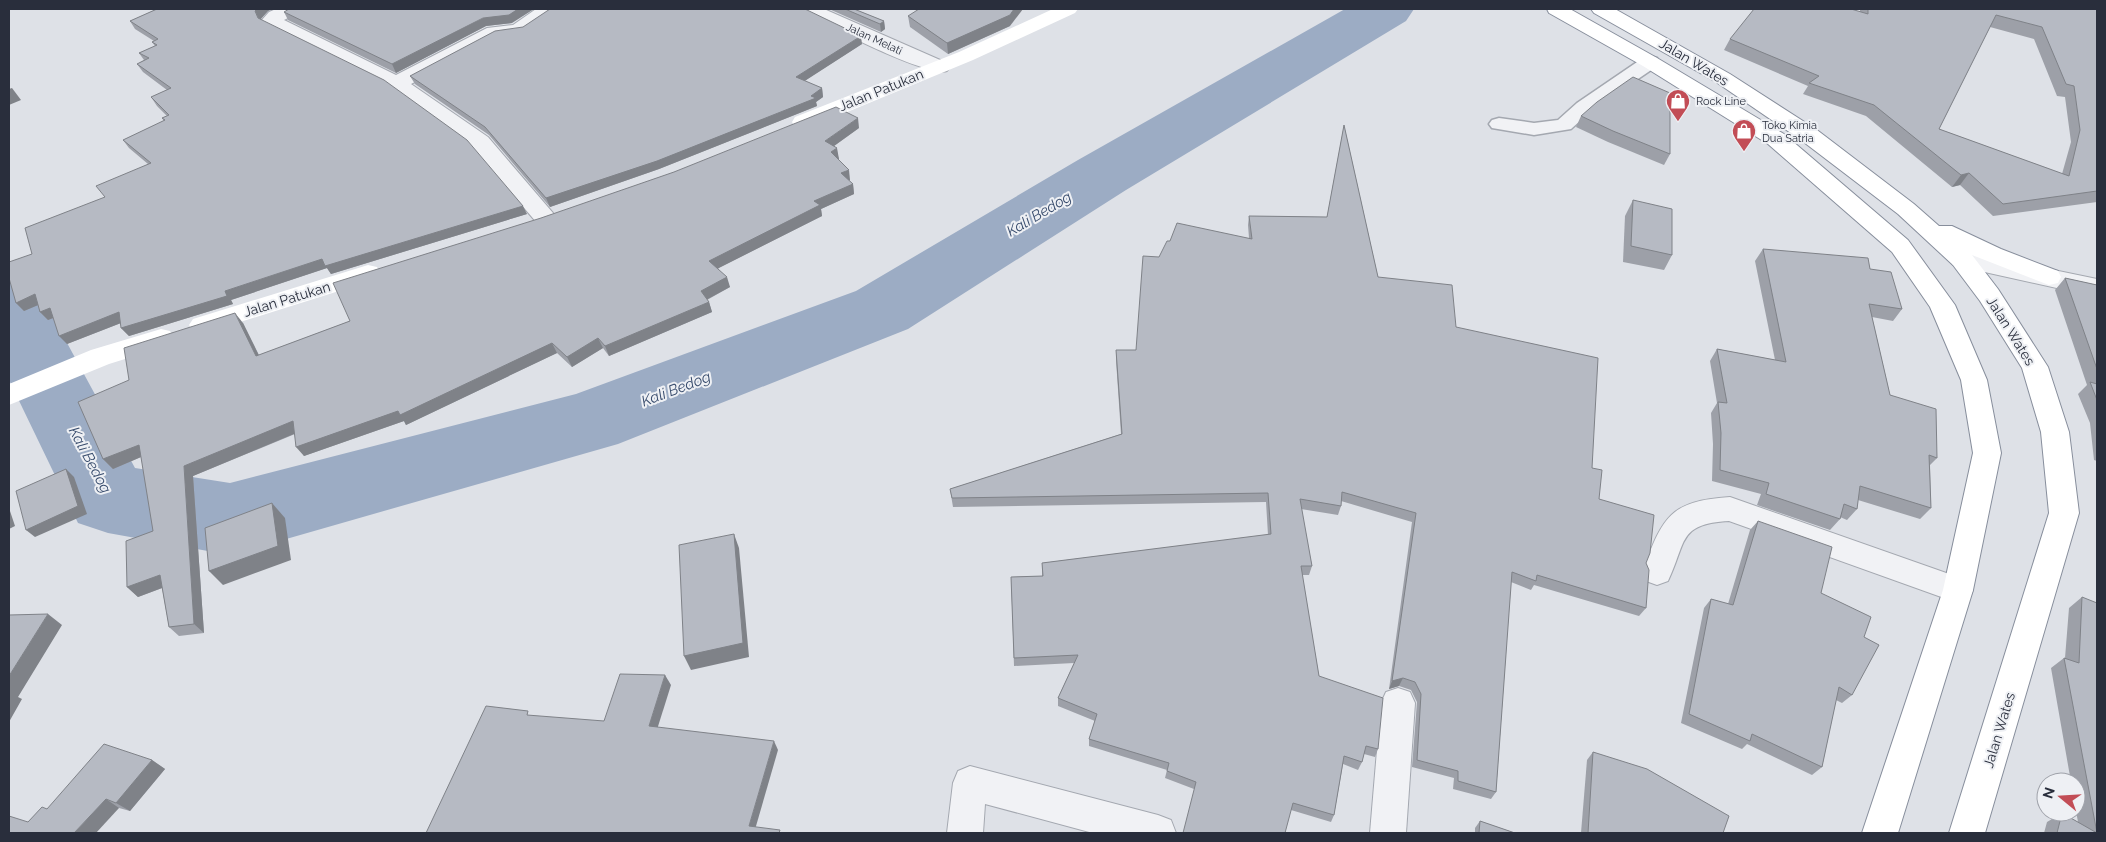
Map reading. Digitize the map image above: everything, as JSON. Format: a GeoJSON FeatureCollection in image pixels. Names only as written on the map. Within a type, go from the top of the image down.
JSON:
{"type":"FeatureCollection","features":[{"type":"Feature","properties":{"kind":"main road","name":"Jalan Patukan"},"geometry":{"type":"LineString","coordinates":[[786,128],[940,66],[1068,9]]}},
{"type":"Feature","properties":{"kind":"main road","name":"Jalan Wates"},"geometry":{"type":"LineString","coordinates":[[1556,9],[1650,62],[1776,139],[1900,246],[1942,305],[1974,380],[1986,453],[1958,590],[1880,833]]}},
{"type":"Feature","properties":{"kind":"main road","name":"Jalan Wates"},"geometry":{"type":"LineString","coordinates":[[1600,9],[1723,78],[1809,135],[1916,218],[1962,260],[2000,312],[2035,367],[2055,432],[2064,513],[1967,833]]}},
{"type":"Feature","properties":{"kind":"main road"},"geometry":{"type":"LineString","coordinates":[[1916,218],[1962,241],[2048,277]]}},
{"type":"Feature","properties":{"kind":"main road","name":"Jalan Patukan"},"geometry":{"type":"LineString","coordinates":[[9,395],[100,357],[384,268]]}},
{"type":"Feature","properties":{"kind":"main road"},"geometry":{"type":"LineString","coordinates":[[2000,312],[2004,288],[2012,280],[2025,277],[2048,277]]}},
{"type":"Feature","properties":{"kind":"street"},"geometry":{"type":"LineString","coordinates":[[291,9],[271,21],[396,83],[480,142],[545,218]]}},
{"type":"Feature","properties":{"kind":"street"},"geometry":{"type":"LineString","coordinates":[[396,83],[494,32],[518,30],[549,9]]}},
{"type":"Feature","properties":{"kind":"street","name":"Jalan Melati"},"geometry":{"type":"LineString","coordinates":[[809,9],[918,59],[940,66]]}},
{"type":"Feature","properties":{"kind":"street"},"geometry":{"type":"LineString","coordinates":[[1962,260],[2097,288]]}},
{"type":"Feature","properties":{"kind":"street"},"geometry":{"type":"LineString","coordinates":[[1657,572],[1673,530],[1687,516],[1706,509],[1730,509],[1958,590]]}},
{"type":"Feature","properties":{"kind":"street"},"geometry":{"type":"LineString","coordinates":[[1388,833],[1398,703]]}},
{"type":"Feature","properties":{"kind":"street"},"geometry":{"type":"LineString","coordinates":[[965,833],[970,783],[1158,833]]}},
{"type":"Feature","properties":{"kind":"lane"},"geometry":{"type":"LineString","coordinates":[[1499,124],[1534,129],[1564,125],[1584,107],[1650,62]]}},
{"type":"Feature","properties":{"kind":"building"},"geometry":{"type":"Polygon","coordinates":[[[157,9],[257,9],[255,11],[258,18],[384,80],[467,140],[523,206],[325,266],[322,259],[225,291],[227,296],[121,328],[119,312],[59,336],[50,308],[40,312],[35,294],[16,303],[9,278],[9,262],[32,254],[25,228],[105,197],[96,186],[151,163],[123,140],[165,120],[162,118],[169,115],[151,97],[171,88],[137,64],[149,58],[139,53],[157,45],[152,42],[158,39],[130,21],[157,9]]]}},
{"type":"Feature","properties":{"kind":"building"},"geometry":{"type":"Polygon","coordinates":[[[289,9],[518,9],[509,15],[483,18],[392,64],[284,12],[289,9]]]}},
{"type":"Feature","properties":{"kind":"building"},"geometry":{"type":"Polygon","coordinates":[[[550,9],[805,9],[861,36],[796,77],[822,88],[811,96],[816,98],[657,161],[546,198],[485,127],[410,76],[495,31],[523,27],[550,9]]]}},
{"type":"Feature","properties":{"kind":"building"},"geometry":{"type":"Polygon","coordinates":[[[845,9],[854,9],[884,21],[880,24],[845,9]]]}},
{"type":"Feature","properties":{"kind":"building"},"geometry":{"type":"Polygon","coordinates":[[[919,9],[1014,9],[1010,15],[947,43],[908,16],[919,9]]]}},
{"type":"Feature","properties":{"kind":"building"},"geometry":{"type":"Polygon","coordinates":[[[1754,9],[1851,9],[1868,14],[1868,9],[2097,9],[2097,191],[2003,204],[1969,173],[1961,175],[1874,105],[1809,83],[1819,76],[1730,39],[1754,9]],[[1996,15],[1939,129],[2069,176],[2080,130],[2074,86],[2066,84],[2042,27],[1996,15]]]}},
{"type":"Feature","properties":{"kind":"building"},"geometry":{"type":"Polygon","coordinates":[[[1633,77],[1670,93],[1670,154],[1581,116],[1597,102],[1633,77]]]}},
{"type":"Feature","properties":{"kind":"building"},"geometry":{"type":"Polygon","coordinates":[[[836,107],[858,118],[825,141],[837,148],[831,152],[849,170],[841,173],[853,184],[814,201],[820,205],[709,261],[727,277],[701,291],[709,302],[605,346],[598,338],[567,357],[552,343],[400,415],[398,411],[296,447],[293,421],[184,466],[194,624],[169,627],[160,575],[127,587],[126,541],[153,531],[139,445],[103,459],[78,402],[129,380],[124,348],[235,313],[256,356],[350,321],[333,283],[541,218],[674,172],[836,107]]]}},
{"type":"Feature","properties":{"kind":"building"},"geometry":{"type":"Polygon","coordinates":[[[1344,125],[1378,277],[1452,285],[1456,327],[1598,358],[1592,468],[1602,470],[1599,499],[1654,515],[1650,553],[1646,563],[1649,570],[1646,608],[1537,575],[1536,581],[1512,572],[1496,792],[1458,781],[1458,771],[1417,760],[1421,694],[1415,682],[1403,678],[1392,681],[1416,513],[1342,492],[1341,506],[1300,499],[1312,566],[1301,566],[1319,676],[1383,698],[1378,749],[1366,746],[1362,762],[1344,756],[1334,815],[1293,803],[1285,833],[1183,833],[1196,782],[1167,771],[1169,763],[1089,739],[1097,714],[1058,698],[1078,655],[1014,658],[1011,577],[1043,576],[1042,563],[1271,534],[1268,493],[952,498],[950,489],[1122,434],[1116,350],[1136,350],[1143,256],[1159,257],[1167,241],[1170,241],[1177,223],[1252,239],[1249,216],[1327,217],[1344,125]]]}},
{"type":"Feature","properties":{"kind":"building"},"geometry":{"type":"Polygon","coordinates":[[[1633,200],[1672,209],[1672,255],[1631,246],[1633,200]]]}},
{"type":"Feature","properties":{"kind":"building"},"geometry":{"type":"Polygon","coordinates":[[[1763,249],[1868,258],[1870,269],[1891,272],[1902,309],[1869,304],[1890,395],[1936,409],[1937,458],[1929,455],[1931,508],[1860,486],[1857,509],[1844,504],[1840,519],[1766,494],[1769,483],[1720,470],[1721,433],[1718,402],[1727,403],[1717,349],[1786,362],[1763,249]]]}},
{"type":"Feature","properties":{"kind":"building"},"geometry":{"type":"Polygon","coordinates":[[[2065,278],[2097,285],[2097,369],[2065,278]]]}},
{"type":"Feature","properties":{"kind":"building"},"geometry":{"type":"Polygon","coordinates":[[[2090,382],[2097,384],[2097,400],[2090,382]]]}},
{"type":"Feature","properties":{"kind":"building"},"geometry":{"type":"Polygon","coordinates":[[[66,469],[78,506],[26,530],[16,491],[66,469]]]}},
{"type":"Feature","properties":{"kind":"building"},"geometry":{"type":"Polygon","coordinates":[[[272,503],[278,546],[209,571],[205,528],[272,503]]]}},
{"type":"Feature","properties":{"kind":"building"},"geometry":{"type":"Polygon","coordinates":[[[1758,521],[1832,547],[1821,593],[1871,617],[1864,637],[1879,645],[1852,695],[1839,687],[1822,767],[1752,734],[1750,741],[1689,714],[1711,599],[1733,605],[1758,521]]]}},
{"type":"Feature","properties":{"kind":"building"},"geometry":{"type":"Polygon","coordinates":[[[734,534],[743,643],[684,656],[679,545],[734,534]]]}},
{"type":"Feature","properties":{"kind":"building"},"geometry":{"type":"Polygon","coordinates":[[[2082,597],[2097,603],[2097,833],[2064,658],[2079,663],[2082,597]]]}},
{"type":"Feature","properties":{"kind":"building"},"geometry":{"type":"Polygon","coordinates":[[[48,614],[9,676],[9,615],[48,614]]]}},
{"type":"Feature","properties":{"kind":"building"},"geometry":{"type":"Polygon","coordinates":[[[620,674],[665,675],[649,726],[774,741],[749,826],[780,830],[779,833],[426,833],[486,706],[528,711],[527,715],[604,721],[620,674]]]}},
{"type":"Feature","properties":{"kind":"building"},"geometry":{"type":"Polygon","coordinates":[[[104,744],[152,760],[116,803],[106,799],[74,833],[9,833],[9,816],[28,822],[42,807],[47,809],[104,744]]]}},
{"type":"Feature","properties":{"kind":"building"},"geometry":{"type":"Polygon","coordinates":[[[1593,752],[1647,769],[1729,816],[1723,833],[1588,833],[1593,752]]]}},
{"type":"Feature","properties":{"kind":"building"},"geometry":{"type":"Polygon","coordinates":[[[1480,821],[1515,833],[1479,833],[1480,821]]]}},
{"type":"Feature","properties":{"kind":"building"},"geometry":{"type":"Polygon","coordinates":[[[2060,822],[2078,822],[2097,833],[2057,833],[2060,822]]]}},
{"type":"Feature","properties":{"kind":"waterway","name":"Kali Bedog"},"geometry":{"type":"LineString","coordinates":[[9,302],[108,498],[230,519],[589,422],[882,310],[1102,175],[1386,9]]}},
{"type":"Feature","properties":{"kind":"place","name":"Rock Line"},"geometry":{"type":"Point","coordinates":[1678,122]}},
{"type":"Feature","properties":{"kind":"place","name":"Toko Kimia Dua Satria"},"geometry":{"type":"Point","coordinates":[1744,152]}}]}
